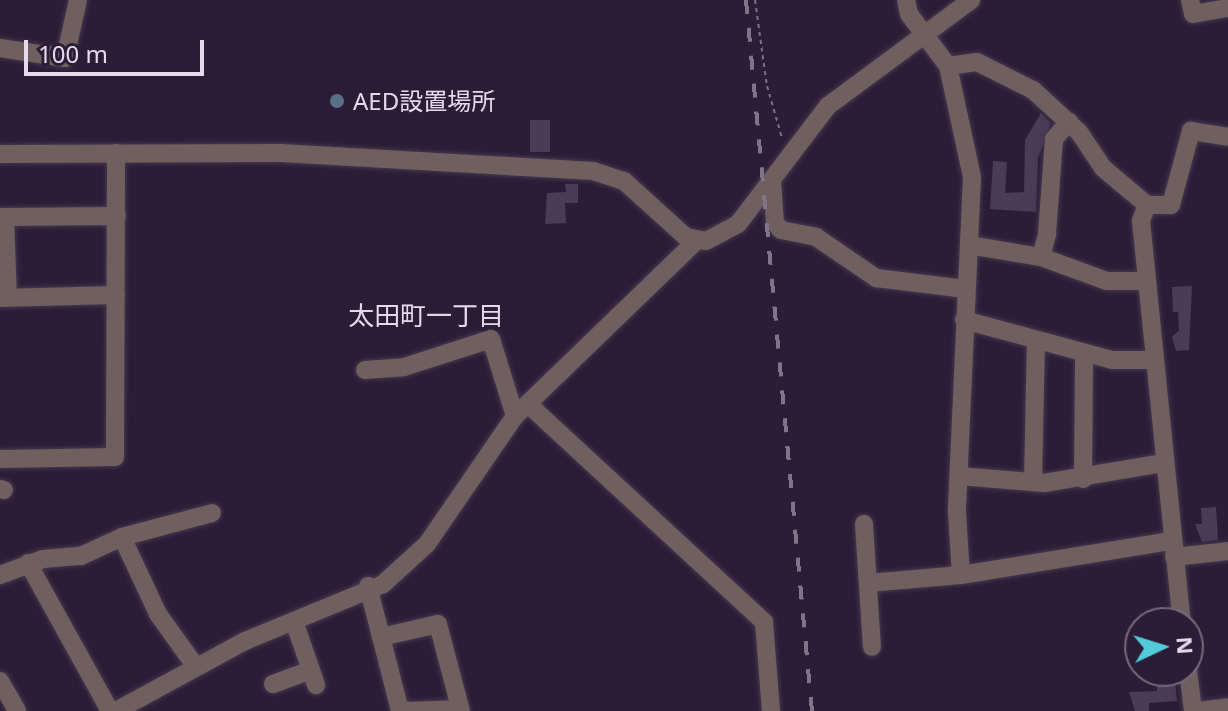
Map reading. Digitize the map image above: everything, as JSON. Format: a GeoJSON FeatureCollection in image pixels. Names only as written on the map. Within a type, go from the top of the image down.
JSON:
{"type":"FeatureCollection","features":[{"type":"Feature","properties":{"kind":"street"},"geometry":{"type":"LineString","coordinates":[[0,48],[65,58],[78,0]]}},
{"type":"Feature","properties":{"kind":"street"},"geometry":{"type":"LineString","coordinates":[[906,0],[909,14],[948,66],[972,177],[959,476],[961,575]]}},
{"type":"Feature","properties":{"kind":"street"},"geometry":{"type":"LineString","coordinates":[[28,563],[113,711],[150,703],[196,667],[368,586],[383,584],[427,544],[522,410],[695,242],[738,224],[828,106],[971,0]]}},
{"type":"Feature","properties":{"kind":"street"},"geometry":{"type":"LineString","coordinates":[[1190,0],[1193,14],[1228,8]]}},
{"type":"Feature","properties":{"kind":"street"},"geometry":{"type":"LineString","coordinates":[[948,66],[977,62],[1001,71],[1069,122],[1103,168],[1147,205],[1171,205],[1191,131],[1228,137]]}},
{"type":"Feature","properties":{"kind":"street"},"geometry":{"type":"LineString","coordinates":[[1041,257],[1047,234],[1054,139],[1069,122]]}},
{"type":"Feature","properties":{"kind":"street"},"geometry":{"type":"LineString","coordinates":[[0,459],[115,457],[116,153]]}},
{"type":"Feature","properties":{"kind":"street"},"geometry":{"type":"LineString","coordinates":[[0,154],[281,153],[593,171],[624,181],[695,242]]}},
{"type":"Feature","properties":{"kind":"street"},"geometry":{"type":"LineString","coordinates":[[772,180],[775,223],[781,230],[816,237],[876,278],[965,289]]}},
{"type":"Feature","properties":{"kind":"street"},"geometry":{"type":"LineString","coordinates":[[1147,205],[1141,221],[1180,607]]}},
{"type":"Feature","properties":{"kind":"street"},"geometry":{"type":"LineString","coordinates":[[116,295],[4,297],[2,217],[117,216]]}},
{"type":"Feature","properties":{"kind":"street"},"geometry":{"type":"LineString","coordinates":[[969,245],[1041,257],[1107,281],[1147,281]]}},
{"type":"Feature","properties":{"kind":"street"},"geometry":{"type":"LineString","coordinates":[[964,320],[1084,353],[1154,360]]}},
{"type":"Feature","properties":{"kind":"street"},"geometry":{"type":"LineString","coordinates":[[365,370],[404,367],[491,339],[522,410],[764,622],[771,711]]}},
{"type":"Feature","properties":{"kind":"street"},"geometry":{"type":"LineString","coordinates":[[1033,482],[1036,340]]}},
{"type":"Feature","properties":{"kind":"street"},"geometry":{"type":"LineString","coordinates":[[1083,479],[1084,353]]}},
{"type":"Feature","properties":{"kind":"street"},"geometry":{"type":"LineString","coordinates":[[959,476],[1033,482],[1083,479],[1164,463]]}},
{"type":"Feature","properties":{"kind":"street"},"geometry":{"type":"LineString","coordinates":[[0,575],[28,563],[81,556],[122,537],[212,513]]}},
{"type":"Feature","properties":{"kind":"street"},"geometry":{"type":"LineString","coordinates":[[864,524],[872,647]]}},
{"type":"Feature","properties":{"kind":"street"},"geometry":{"type":"LineString","coordinates":[[122,537],[158,614],[196,667]]}},
{"type":"Feature","properties":{"kind":"street"},"geometry":{"type":"LineString","coordinates":[[868,583],[1172,549],[1228,551]]}},
{"type":"Feature","properties":{"kind":"street"},"geometry":{"type":"LineString","coordinates":[[368,586],[400,711]]}},
{"type":"Feature","properties":{"kind":"street"},"geometry":{"type":"LineString","coordinates":[[273,684],[314,677],[294,621]]}},
{"type":"Feature","properties":{"kind":"street"},"geometry":{"type":"LineString","coordinates":[[381,637],[438,624],[461,710],[406,711]]}},
{"type":"Feature","properties":{"kind":"street"},"geometry":{"type":"LineString","coordinates":[[0,681],[17,711]]}},
{"type":"Feature","properties":{"kind":"street"},"geometry":{"type":"LineString","coordinates":[[1191,687],[1195,711],[1228,707]]}},
{"type":"Feature","properties":{"kind":"path"},"geometry":{"type":"LineString","coordinates":[[755,0],[767,86],[789,154]]}},
{"type":"Feature","properties":{"kind":"building"},"geometry":{"type":"Polygon","coordinates":[[[1041,113],[1051,123],[1038,158],[1036,212],[990,209],[993,161],[1007,162],[1005,193],[1024,192],[1025,140],[1041,113]]]}},
{"type":"Feature","properties":{"kind":"building"},"geometry":{"type":"Polygon","coordinates":[[[530,120],[550,120],[550,152],[530,152],[530,120]]]}},
{"type":"Feature","properties":{"kind":"building"},"geometry":{"type":"Polygon","coordinates":[[[565,184],[578,184],[578,203],[565,203],[566,223],[545,224],[547,193],[566,192],[565,184]]]}},
{"type":"Feature","properties":{"kind":"building"},"geometry":{"type":"Polygon","coordinates":[[[1192,286],[1189,350],[1176,351],[1172,337],[1179,330],[1178,312],[1173,312],[1172,287],[1192,286]]]}},
{"type":"Feature","properties":{"kind":"building"},"geometry":{"type":"Polygon","coordinates":[[[1216,507],[1218,540],[1202,542],[1195,524],[1202,524],[1201,508],[1216,507]]]}},
{"type":"Feature","properties":{"kind":"building"},"geometry":{"type":"Polygon","coordinates":[[[1157,687],[1176,687],[1177,701],[1149,703],[1149,711],[1135,711],[1129,692],[1157,691],[1157,687]]]}},
{"type":"Feature","properties":{"kind":"railway"},"geometry":{"type":"LineString","coordinates":[[746,0],[812,711]]}},
{"type":"Feature","properties":{"kind":"place","name":"AED設置場所"},"geometry":{"type":"Point","coordinates":[337,101]}},
{"type":"Feature","properties":{"kind":"district","name":"太田町一丁目"},"geometry":{"type":"Point","coordinates":[426,316]}}]}
